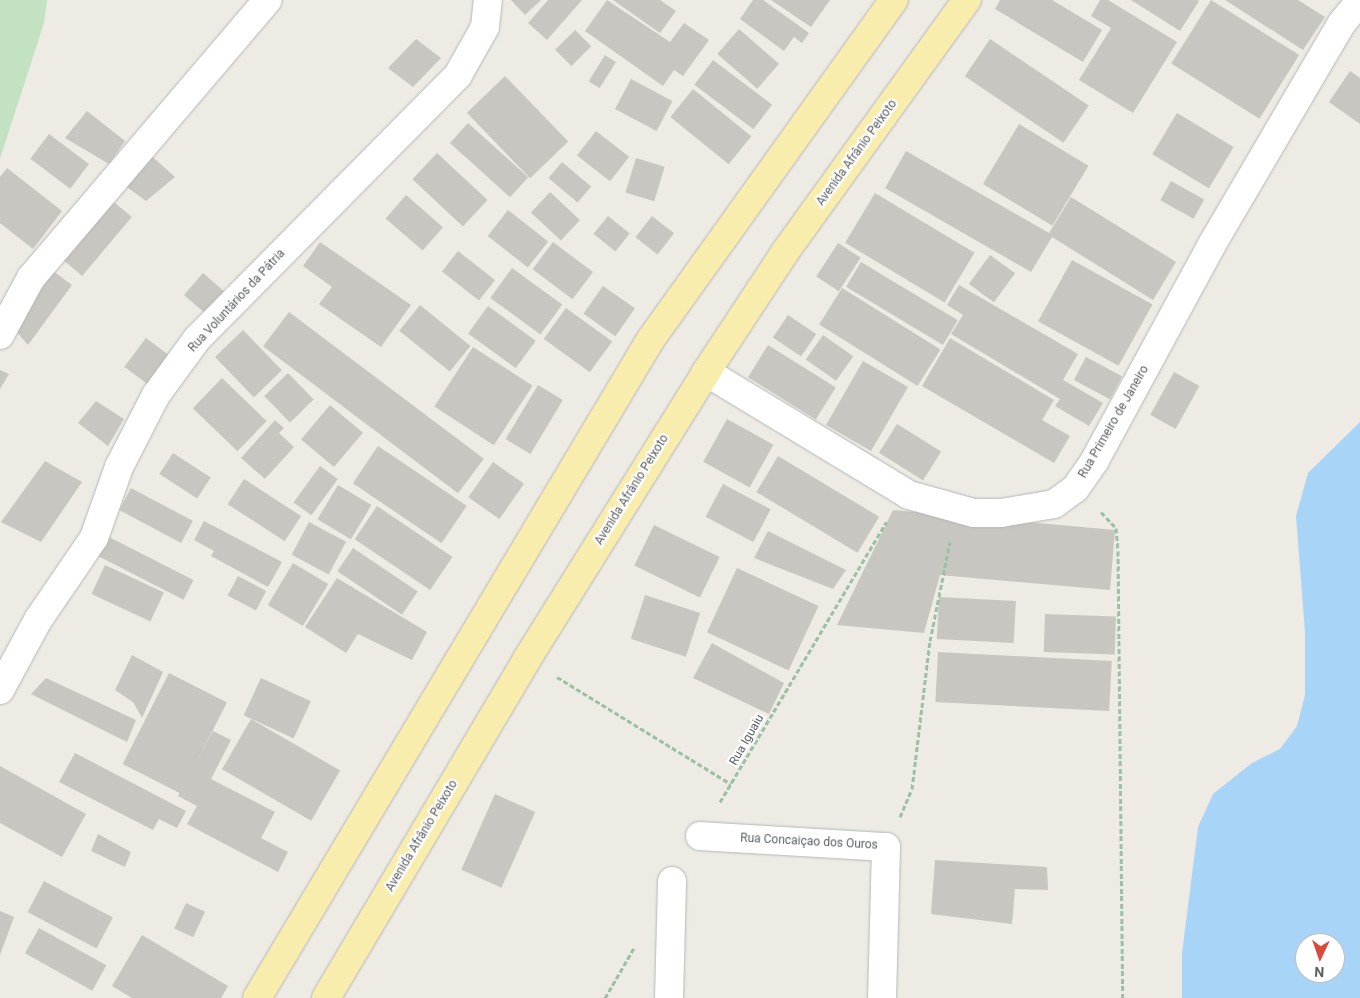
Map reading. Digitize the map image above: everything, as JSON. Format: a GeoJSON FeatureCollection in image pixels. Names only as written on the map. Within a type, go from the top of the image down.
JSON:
{"type":"FeatureCollection","features":[{"type":"Feature","properties":{"kind":"main road"},"geometry":{"type":"LineString","coordinates":[[257,998],[651,339],[894,0]]}},
{"type":"Feature","properties":{"kind":"main road","name":"Avenida Afrânio Peixoto"},"geometry":{"type":"LineString","coordinates":[[326,998],[527,658],[706,372],[785,252],[967,0]]}},
{"type":"Feature","properties":{"kind":"street"},"geometry":{"type":"LineString","coordinates":[[0,335],[31,278],[268,0]]}},
{"type":"Feature","properties":{"kind":"street","name":"Rua Voluntários da Pátria"},"geometry":{"type":"LineString","coordinates":[[0,690],[38,620],[94,538],[119,467],[156,395],[197,339],[458,75],[486,27],[488,0]]}},
{"type":"Feature","properties":{"kind":"street","name":"Rua Primeiro de Janeiro"},"geometry":{"type":"LineString","coordinates":[[706,372],[909,495],[956,509],[1001,514],[1032,510],[1054,504],[1075,489],[1216,238],[1342,24],[1360,1]]}},
{"type":"Feature","properties":{"kind":"street","name":"Rua Concaiçao dos Ouros"},"geometry":{"type":"LineString","coordinates":[[700,836],[886,847],[882,998]]}},
{"type":"Feature","properties":{"kind":"street"},"geometry":{"type":"LineString","coordinates":[[669,998],[672,882]]}},
{"type":"Feature","properties":{"kind":"path"},"geometry":{"type":"LineString","coordinates":[[1075,489],[1116,528],[1121,655],[1123,998]]}},
{"type":"Feature","properties":{"kind":"path","name":"Rua Iguaiu"},"geometry":{"type":"LineString","coordinates":[[700,836],[892,510],[909,495]]}},
{"type":"Feature","properties":{"kind":"path"},"geometry":{"type":"LineString","coordinates":[[886,847],[912,789],[930,641],[956,509]]}},
{"type":"Feature","properties":{"kind":"path"},"geometry":{"type":"LineString","coordinates":[[527,658],[731,784]]}},
{"type":"Feature","properties":{"kind":"path"},"geometry":{"type":"LineString","coordinates":[[605,998],[639,940]]}},
{"type":"Feature","properties":{"kind":"green space"},"geometry":{"type":"Polygon","coordinates":[[[0,0],[47,0],[44,23],[0,159],[0,0]]]}},
{"type":"Feature","properties":{"kind":"water"},"geometry":{"type":"Polygon","coordinates":[[[1360,422],[1360,998],[1182,998],[1182,953],[1198,827],[1213,794],[1252,763],[1280,749],[1297,726],[1305,695],[1305,632],[1296,516],[1308,473],[1360,422]]]}},
{"type":"Feature","properties":{"kind":"building"},"geometry":{"type":"Polygon","coordinates":[[[511,0],[541,0],[525,15],[511,0]]]}},
{"type":"Feature","properties":{"kind":"building"},"geometry":{"type":"Polygon","coordinates":[[[548,0],[582,0],[547,40],[528,23],[548,0]]]}},
{"type":"Feature","properties":{"kind":"building"},"geometry":{"type":"Polygon","coordinates":[[[607,0],[670,42],[684,23],[709,40],[683,76],[674,70],[663,86],[585,31],[607,0]]]}},
{"type":"Feature","properties":{"kind":"building"},"geometry":{"type":"Polygon","coordinates":[[[613,0],[660,0],[676,11],[660,33],[613,0]]]}},
{"type":"Feature","properties":{"kind":"building"},"geometry":{"type":"Polygon","coordinates":[[[753,0],[763,0],[809,33],[802,43],[794,37],[784,51],[740,19],[753,0]]]}},
{"type":"Feature","properties":{"kind":"building"},"geometry":{"type":"Polygon","coordinates":[[[771,0],[830,0],[811,27],[771,0]]]}},
{"type":"Feature","properties":{"kind":"building"},"geometry":{"type":"Polygon","coordinates":[[[1000,0],[1052,0],[1102,30],[1083,62],[995,9],[1000,0]]]}},
{"type":"Feature","properties":{"kind":"building"},"geometry":{"type":"Polygon","coordinates":[[[1100,0],[1108,0],[1177,42],[1133,113],[1079,80],[1111,28],[1091,16],[1100,0]]]}},
{"type":"Feature","properties":{"kind":"building"},"geometry":{"type":"Polygon","coordinates":[[[1131,0],[1197,0],[1199,1],[1180,31],[1131,0]]]}},
{"type":"Feature","properties":{"kind":"building"},"geometry":{"type":"Polygon","coordinates":[[[1211,0],[1299,55],[1259,119],[1171,64],[1211,0]]]}},
{"type":"Feature","properties":{"kind":"building"},"geometry":{"type":"Polygon","coordinates":[[[1225,0],[1298,0],[1325,17],[1303,50],[1225,0]]]}},
{"type":"Feature","properties":{"kind":"building"},"geometry":{"type":"Polygon","coordinates":[[[739,29],[779,64],[757,89],[717,54],[739,29]]]}},
{"type":"Feature","properties":{"kind":"building"},"geometry":{"type":"Polygon","coordinates":[[[575,30],[591,46],[571,66],[555,50],[575,30]]]}},
{"type":"Feature","properties":{"kind":"building"},"geometry":{"type":"Polygon","coordinates":[[[416,39],[441,58],[413,87],[388,68],[416,39]]]}},
{"type":"Feature","properties":{"kind":"building"},"geometry":{"type":"Polygon","coordinates":[[[990,39],[1089,106],[1063,143],[965,76],[990,39]]]}},
{"type":"Feature","properties":{"kind":"building"},"geometry":{"type":"Polygon","coordinates":[[[605,55],[616,62],[600,88],[589,81],[605,55]]]}},
{"type":"Feature","properties":{"kind":"building"},"geometry":{"type":"Polygon","coordinates":[[[713,60],[772,105],[753,129],[694,85],[713,60]]]}},
{"type":"Feature","properties":{"kind":"building"},"geometry":{"type":"Polygon","coordinates":[[[1350,71],[1360,78],[1360,124],[1329,102],[1350,71]]]}},
{"type":"Feature","properties":{"kind":"building"},"geometry":{"type":"Polygon","coordinates":[[[505,76],[568,141],[530,178],[467,113],[505,76]]]}},
{"type":"Feature","properties":{"kind":"building"},"geometry":{"type":"Polygon","coordinates":[[[631,79],[672,101],[657,131],[615,109],[631,79]]]}},
{"type":"Feature","properties":{"kind":"building"},"geometry":{"type":"Polygon","coordinates":[[[693,89],[751,136],[729,164],[670,117],[693,89]]]}},
{"type":"Feature","properties":{"kind":"building"},"geometry":{"type":"Polygon","coordinates":[[[87,111],[125,141],[109,164],[65,138],[87,111]]]}},
{"type":"Feature","properties":{"kind":"building"},"geometry":{"type":"Polygon","coordinates":[[[1177,113],[1234,147],[1209,188],[1152,154],[1177,113]]]}},
{"type":"Feature","properties":{"kind":"building"},"geometry":{"type":"Polygon","coordinates":[[[468,123],[528,177],[510,197],[450,143],[468,123]]]}},
{"type":"Feature","properties":{"kind":"building"},"geometry":{"type":"Polygon","coordinates":[[[1019,124],[1088,166],[1052,226],[983,184],[1019,124]]]}},
{"type":"Feature","properties":{"kind":"building"},"geometry":{"type":"Polygon","coordinates":[[[596,131],[629,157],[610,181],[577,155],[596,131]]]}},
{"type":"Feature","properties":{"kind":"building"},"geometry":{"type":"Polygon","coordinates":[[[49,134],[89,164],[70,189],[30,159],[49,134]]]}},
{"type":"Feature","properties":{"kind":"building"},"geometry":{"type":"Polygon","coordinates":[[[146,151],[175,177],[146,201],[120,182],[146,151]]]}},
{"type":"Feature","properties":{"kind":"building"},"geometry":{"type":"Polygon","coordinates":[[[906,151],[1049,233],[1071,197],[1176,262],[1153,300],[1052,237],[1031,272],[885,188],[906,151]]]}},
{"type":"Feature","properties":{"kind":"building"},"geometry":{"type":"Polygon","coordinates":[[[437,153],[487,200],[463,226],[412,179],[437,153]]]}},
{"type":"Feature","properties":{"kind":"building"},"geometry":{"type":"Polygon","coordinates":[[[636,158],[665,167],[654,201],[625,192],[636,158]]]}},
{"type":"Feature","properties":{"kind":"building"},"geometry":{"type":"Polygon","coordinates":[[[562,162],[591,186],[578,203],[549,178],[562,162]]]}},
{"type":"Feature","properties":{"kind":"building"},"geometry":{"type":"Polygon","coordinates":[[[7,168],[62,211],[33,249],[0,223],[0,177],[7,168]]]}},
{"type":"Feature","properties":{"kind":"building"},"geometry":{"type":"Polygon","coordinates":[[[1171,181],[1204,199],[1194,219],[1160,200],[1171,181]]]}},
{"type":"Feature","properties":{"kind":"building"},"geometry":{"type":"Polygon","coordinates":[[[550,192],[580,220],[561,240],[531,212],[550,192]]]}},
{"type":"Feature","properties":{"kind":"building"},"geometry":{"type":"Polygon","coordinates":[[[875,193],[974,253],[945,302],[845,243],[875,193]]]}},
{"type":"Feature","properties":{"kind":"building"},"geometry":{"type":"Polygon","coordinates":[[[406,195],[443,227],[423,251],[386,218],[406,195]]]}},
{"type":"Feature","properties":{"kind":"building"},"geometry":{"type":"Polygon","coordinates":[[[108,197],[132,217],[82,276],[59,256],[108,197]]]}},
{"type":"Feature","properties":{"kind":"building"},"geometry":{"type":"Polygon","coordinates":[[[508,210],[548,241],[528,267],[488,236],[508,210]]]}},
{"type":"Feature","properties":{"kind":"building"},"geometry":{"type":"Polygon","coordinates":[[[608,216],[630,234],[615,251],[594,234],[608,216]]]}},
{"type":"Feature","properties":{"kind":"building"},"geometry":{"type":"Polygon","coordinates":[[[652,216],[674,233],[657,255],[635,237],[652,216]]]}},
{"type":"Feature","properties":{"kind":"building"},"geometry":{"type":"Polygon","coordinates":[[[320,242],[411,305],[381,347],[319,304],[332,287],[303,266],[320,242]]]}},
{"type":"Feature","properties":{"kind":"building"},"geometry":{"type":"Polygon","coordinates":[[[553,242],[593,272],[572,299],[533,269],[553,242]]]}},
{"type":"Feature","properties":{"kind":"building"},"geometry":{"type":"Polygon","coordinates":[[[838,243],[861,258],[839,291],[816,277],[838,243]]]}},
{"type":"Feature","properties":{"kind":"building"},"geometry":{"type":"Polygon","coordinates":[[[458,251],[495,280],[479,300],[442,271],[458,251]]]}},
{"type":"Feature","properties":{"kind":"building"},"geometry":{"type":"Polygon","coordinates":[[[990,255],[1015,273],[994,302],[969,284],[990,255]]]}},
{"type":"Feature","properties":{"kind":"building"},"geometry":{"type":"Polygon","coordinates":[[[1072,260],[1152,305],[1119,366],[1038,321],[1072,260]]]}},
{"type":"Feature","properties":{"kind":"building"},"geometry":{"type":"Polygon","coordinates":[[[861,262],[958,320],[943,345],[846,287],[861,262]]]}},
{"type":"Feature","properties":{"kind":"building"},"geometry":{"type":"Polygon","coordinates":[[[512,268],[562,304],[540,334],[490,298],[512,268]]]}},
{"type":"Feature","properties":{"kind":"building"},"geometry":{"type":"Polygon","coordinates":[[[53,271],[72,285],[28,345],[15,330],[53,271]]]}},
{"type":"Feature","properties":{"kind":"building"},"geometry":{"type":"Polygon","coordinates":[[[203,273],[228,295],[209,317],[184,295],[203,273]]]}},
{"type":"Feature","properties":{"kind":"building"},"geometry":{"type":"Polygon","coordinates":[[[959,285],[1078,354],[1063,380],[1103,403],[1089,426],[1055,406],[1060,399],[951,334],[963,315],[947,305],[959,285]]]}},
{"type":"Feature","properties":{"kind":"building"},"geometry":{"type":"Polygon","coordinates":[[[603,286],[635,308],[615,336],[583,314],[603,286]]]}},
{"type":"Feature","properties":{"kind":"building"},"geometry":{"type":"Polygon","coordinates":[[[842,288],[940,349],[918,386],[819,324],[842,288]]]}},
{"type":"Feature","properties":{"kind":"building"},"geometry":{"type":"Polygon","coordinates":[[[420,305],[471,346],[450,372],[399,331],[420,305]]]}},
{"type":"Feature","properties":{"kind":"building"},"geometry":{"type":"Polygon","coordinates":[[[488,306],[536,341],[516,368],[468,334],[488,306]]]}},
{"type":"Feature","properties":{"kind":"building"},"geometry":{"type":"Polygon","coordinates":[[[566,308],[612,342],[590,372],[544,339],[566,308]]]}},
{"type":"Feature","properties":{"kind":"building"},"geometry":{"type":"Polygon","coordinates":[[[289,312],[484,459],[458,493],[263,346],[289,312]]]}},
{"type":"Feature","properties":{"kind":"building"},"geometry":{"type":"Polygon","coordinates":[[[788,315],[816,334],[801,356],[773,337],[788,315]]]}},
{"type":"Feature","properties":{"kind":"building"},"geometry":{"type":"Polygon","coordinates":[[[243,330],[282,370],[254,397],[215,357],[243,330]]]}},
{"type":"Feature","properties":{"kind":"building"},"geometry":{"type":"Polygon","coordinates":[[[823,335],[853,356],[836,381],[806,360],[823,335]]]}},
{"type":"Feature","properties":{"kind":"building"},"geometry":{"type":"Polygon","coordinates":[[[146,338],[170,356],[148,385],[124,367],[146,338]]]}},
{"type":"Feature","properties":{"kind":"building"},"geometry":{"type":"Polygon","coordinates":[[[950,338],[1054,400],[1042,420],[1070,436],[1054,463],[922,386],[950,338]]]}},
{"type":"Feature","properties":{"kind":"building"},"geometry":{"type":"Polygon","coordinates":[[[768,345],[836,387],[816,420],[748,377],[768,345]]]}},
{"type":"Feature","properties":{"kind":"building"},"geometry":{"type":"Polygon","coordinates":[[[473,347],[533,386],[494,445],[434,407],[473,347]]]}},
{"type":"Feature","properties":{"kind":"building"},"geometry":{"type":"Polygon","coordinates":[[[1086,357],[1122,376],[1110,399],[1074,380],[1086,357]]]}},
{"type":"Feature","properties":{"kind":"building"},"geometry":{"type":"Polygon","coordinates":[[[863,361],[908,387],[871,451],[826,425],[863,361]]]}},
{"type":"Feature","properties":{"kind":"building"},"geometry":{"type":"Polygon","coordinates":[[[0,370],[9,374],[0,389],[0,370]]]}},
{"type":"Feature","properties":{"kind":"building"},"geometry":{"type":"Polygon","coordinates":[[[1174,372],[1199,386],[1176,429],[1150,415],[1174,372]]]}},
{"type":"Feature","properties":{"kind":"building"},"geometry":{"type":"Polygon","coordinates":[[[288,373],[314,400],[290,423],[264,396],[288,373]]]}},
{"type":"Feature","properties":{"kind":"building"},"geometry":{"type":"Polygon","coordinates":[[[222,378],[267,421],[237,451],[193,408],[222,378]]]}},
{"type":"Feature","properties":{"kind":"building"},"geometry":{"type":"Polygon","coordinates":[[[538,385],[563,400],[530,454],[506,439],[538,385]]]}},
{"type":"Feature","properties":{"kind":"building"},"geometry":{"type":"Polygon","coordinates":[[[96,401],[124,419],[108,446],[78,423],[96,401]]]}},
{"type":"Feature","properties":{"kind":"building"},"geometry":{"type":"Polygon","coordinates":[[[330,405],[363,433],[334,467],[301,439],[330,405]]]}},
{"type":"Feature","properties":{"kind":"building"},"geometry":{"type":"Polygon","coordinates":[[[727,419],[773,445],[750,488],[703,462],[727,419]]]}},
{"type":"Feature","properties":{"kind":"building"},"geometry":{"type":"Polygon","coordinates":[[[275,420],[284,428],[279,433],[294,447],[265,479],[241,458],[275,420]]]}},
{"type":"Feature","properties":{"kind":"building"},"geometry":{"type":"Polygon","coordinates":[[[897,424],[941,452],[923,480],[879,453],[897,424]]]}},
{"type":"Feature","properties":{"kind":"building"},"geometry":{"type":"Polygon","coordinates":[[[378,446],[467,506],[442,543],[353,483],[378,446]]]}},
{"type":"Feature","properties":{"kind":"building"},"geometry":{"type":"Polygon","coordinates":[[[173,453],[211,478],[197,498],[159,474],[173,453]]]}},
{"type":"Feature","properties":{"kind":"building"},"geometry":{"type":"Polygon","coordinates":[[[778,456],[879,517],[858,553],[756,492],[778,456]]]}},
{"type":"Feature","properties":{"kind":"building"},"geometry":{"type":"Polygon","coordinates":[[[45,461],[82,482],[41,542],[1,522],[45,461]]]}},
{"type":"Feature","properties":{"kind":"building"},"geometry":{"type":"Polygon","coordinates":[[[493,462],[524,484],[499,519],[468,497],[493,462]]]}},
{"type":"Feature","properties":{"kind":"building"},"geometry":{"type":"Polygon","coordinates":[[[320,466],[338,479],[311,515],[294,502],[320,466]]]}},
{"type":"Feature","properties":{"kind":"building"},"geometry":{"type":"Polygon","coordinates":[[[244,479],[301,516],[285,541],[228,504],[244,479]]]}},
{"type":"Feature","properties":{"kind":"building"},"geometry":{"type":"Polygon","coordinates":[[[723,484],[771,509],[753,542],[706,517],[723,484]]]}},
{"type":"Feature","properties":{"kind":"building"},"geometry":{"type":"Polygon","coordinates":[[[338,485],[371,505],[351,539],[317,519],[338,485]]]}},
{"type":"Feature","properties":{"kind":"building"},"geometry":{"type":"Polygon","coordinates":[[[131,488],[193,521],[181,543],[119,510],[131,488]]]}},
{"type":"Feature","properties":{"kind":"building"},"geometry":{"type":"Polygon","coordinates":[[[377,506],[452,557],[430,590],[355,539],[377,506]]]}},
{"type":"Feature","properties":{"kind":"building"},"geometry":{"type":"Polygon","coordinates":[[[893,510],[1115,530],[1110,590],[940,575],[924,633],[837,625],[893,510]]]}},
{"type":"Feature","properties":{"kind":"building"},"geometry":{"type":"Polygon","coordinates":[[[204,521],[282,562],[268,587],[211,556],[214,551],[194,540],[204,521]]]}},
{"type":"Feature","properties":{"kind":"building"},"geometry":{"type":"Polygon","coordinates":[[[309,522],[346,542],[329,574],[292,555],[309,522]]]}},
{"type":"Feature","properties":{"kind":"building"},"geometry":{"type":"Polygon","coordinates":[[[654,525],[720,557],[700,597],[634,565],[654,525]]]}},
{"type":"Feature","properties":{"kind":"building"},"geometry":{"type":"Polygon","coordinates":[[[768,531],[846,570],[833,589],[754,558],[768,531]]]}},
{"type":"Feature","properties":{"kind":"building"},"geometry":{"type":"Polygon","coordinates":[[[107,536],[193,580],[183,600],[97,556],[107,536]]]}},
{"type":"Feature","properties":{"kind":"building"},"geometry":{"type":"Polygon","coordinates":[[[353,548],[418,592],[402,615],[337,571],[353,548]]]}},
{"type":"Feature","properties":{"kind":"building"},"geometry":{"type":"Polygon","coordinates":[[[293,563],[328,584],[303,626],[268,605],[293,563]]]}},
{"type":"Feature","properties":{"kind":"building"},"geometry":{"type":"Polygon","coordinates":[[[105,565],[164,592],[150,621],[91,594],[105,565]]]}},
{"type":"Feature","properties":{"kind":"building"},"geometry":{"type":"Polygon","coordinates":[[[737,568],[819,606],[789,670],[707,632],[737,568]]]}},
{"type":"Feature","properties":{"kind":"building"},"geometry":{"type":"Polygon","coordinates":[[[238,576],[266,591],[256,610],[228,595],[238,576]]]}},
{"type":"Feature","properties":{"kind":"building"},"geometry":{"type":"Polygon","coordinates":[[[337,578],[427,632],[412,660],[358,634],[346,653],[305,627],[337,578]]]}},
{"type":"Feature","properties":{"kind":"building"},"geometry":{"type":"Polygon","coordinates":[[[645,595],[700,613],[686,657],[631,639],[645,595]]]}},
{"type":"Feature","properties":{"kind":"building"},"geometry":{"type":"Polygon","coordinates":[[[939,597],[1016,601],[1014,643],[937,639],[939,597]]]}},
{"type":"Feature","properties":{"kind":"building"},"geometry":{"type":"Polygon","coordinates":[[[1045,614],[1116,616],[1115,654],[1044,652],[1045,614]]]}},
{"type":"Feature","properties":{"kind":"building"},"geometry":{"type":"Polygon","coordinates":[[[712,643],[784,683],[769,714],[693,678],[712,643]]]}},
{"type":"Feature","properties":{"kind":"building"},"geometry":{"type":"Polygon","coordinates":[[[938,652],[1112,661],[1109,711],[935,702],[938,652]]]}},
{"type":"Feature","properties":{"kind":"building"},"geometry":{"type":"Polygon","coordinates":[[[132,655],[163,672],[142,718],[133,702],[115,690],[132,655]]]}},
{"type":"Feature","properties":{"kind":"building"},"geometry":{"type":"Polygon","coordinates":[[[169,673],[227,703],[181,793],[123,764],[169,673]]]}},
{"type":"Feature","properties":{"kind":"building"},"geometry":{"type":"Polygon","coordinates":[[[46,678],[136,720],[127,742],[31,694],[46,678]]]}},
{"type":"Feature","properties":{"kind":"building"},"geometry":{"type":"Polygon","coordinates":[[[261,678],[311,701],[294,738],[244,715],[261,678]]]}},
{"type":"Feature","properties":{"kind":"building"},"geometry":{"type":"Polygon","coordinates":[[[251,719],[340,770],[311,821],[222,769],[251,719]]]}},
{"type":"Feature","properties":{"kind":"building"},"geometry":{"type":"Polygon","coordinates":[[[213,731],[231,740],[211,779],[275,812],[261,838],[288,852],[278,872],[187,824],[197,806],[178,796],[213,731]]]}},
{"type":"Feature","properties":{"kind":"building"},"geometry":{"type":"Polygon","coordinates":[[[75,753],[186,811],[177,828],[159,819],[153,830],[59,782],[75,753]]]}},
{"type":"Feature","properties":{"kind":"building"},"geometry":{"type":"Polygon","coordinates":[[[0,766],[86,814],[62,857],[0,823],[0,766]]]}},
{"type":"Feature","properties":{"kind":"building"},"geometry":{"type":"Polygon","coordinates":[[[495,794],[535,812],[501,888],[461,870],[495,794]]]}},
{"type":"Feature","properties":{"kind":"building"},"geometry":{"type":"Polygon","coordinates":[[[98,834],[131,852],[125,867],[91,851],[98,834]]]}},
{"type":"Feature","properties":{"kind":"building"},"geometry":{"type":"Polygon","coordinates":[[[935,860],[1047,867],[1048,890],[1015,889],[1012,924],[931,914],[935,860]]]}},
{"type":"Feature","properties":{"kind":"building"},"geometry":{"type":"Polygon","coordinates":[[[44,881],[113,918],[96,949],[28,912],[44,881]]]}},
{"type":"Feature","properties":{"kind":"building"},"geometry":{"type":"Polygon","coordinates":[[[186,903],[205,912],[193,937],[174,928],[186,903]]]}},
{"type":"Feature","properties":{"kind":"building"},"geometry":{"type":"Polygon","coordinates":[[[0,911],[14,917],[0,955],[0,911]]]}},
{"type":"Feature","properties":{"kind":"building"},"geometry":{"type":"Polygon","coordinates":[[[39,928],[106,965],[92,991],[25,953],[39,928]]]}},
{"type":"Feature","properties":{"kind":"building"},"geometry":{"type":"Polygon","coordinates":[[[142,935],[228,986],[221,998],[132,998],[112,986],[142,935]]]}}]}
